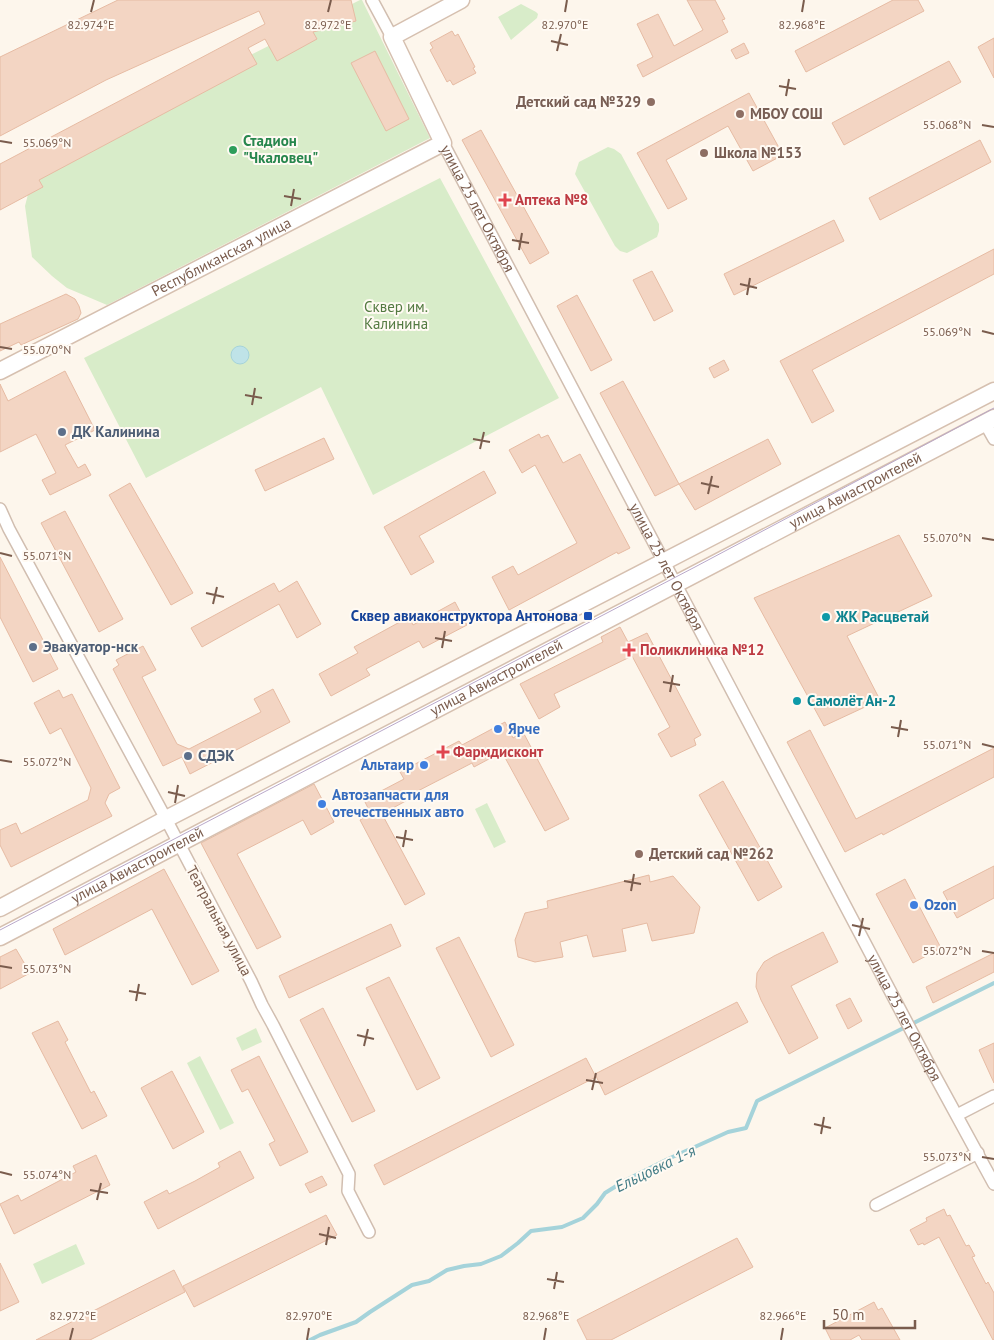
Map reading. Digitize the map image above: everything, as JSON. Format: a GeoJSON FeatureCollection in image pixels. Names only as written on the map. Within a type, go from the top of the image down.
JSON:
{"type":"FeatureCollection","features":[{"type":"Feature","properties":{"kind":"main road"},"geometry":{"type":"LineString","coordinates":[[392,37],[461,0]]}},
{"type":"Feature","properties":{"kind":"main road","name":"улица 25 лет Октября"},"geometry":{"type":"LineString","coordinates":[[392,37],[443,143]]}},
{"type":"Feature","properties":{"kind":"main road","name":"Республиканская улица"},"geometry":{"type":"LineString","coordinates":[[0,371],[443,143]]}},
{"type":"Feature","properties":{"kind":"main road","name":"улица Авиастроителей"},"geometry":{"type":"LineString","coordinates":[[0,908],[994,391]]}},
{"type":"Feature","properties":{"kind":"main road","name":"улица Авиастроителей"},"geometry":{"type":"LineString","coordinates":[[0,937],[990,421]]}},
{"type":"Feature","properties":{"kind":"street","name":"улица 25 лет Октября"},"geometry":{"type":"LineString","coordinates":[[372,0],[392,37]]}},
{"type":"Feature","properties":{"kind":"street","name":"улица 25 лет Октября"},"geometry":{"type":"LineString","coordinates":[[443,143],[934,1074],[994,1184]]}},
{"type":"Feature","properties":{"kind":"street"},"geometry":{"type":"LineString","coordinates":[[990,421],[994,439]]}},
{"type":"Feature","properties":{"kind":"street","name":"Театральная улица"},"geometry":{"type":"LineString","coordinates":[[0,509],[251,981],[349,1174],[348,1191],[369,1232]]}},
{"type":"Feature","properties":{"kind":"street"},"geometry":{"type":"LineString","coordinates":[[957,1115],[994,1096]]}},
{"type":"Feature","properties":{"kind":"street"},"geometry":{"type":"LineString","coordinates":[[876,1205],[978,1153]]}},
{"type":"Feature","properties":{"kind":"green space","name":"Стадион \"Чкаловец\""},"geometry":{"type":"Polygon","coordinates":[[[362,0],[430,138],[107,305],[67,288],[32,257],[25,206],[36,163],[362,0]]]}},
{"type":"Feature","properties":{"kind":"green space"},"geometry":{"type":"Polygon","coordinates":[[[521,4],[536,12],[538,14],[537,18],[511,40],[498,17],[521,4]]]}},
{"type":"Feature","properties":{"kind":"green space"},"geometry":{"type":"Polygon","coordinates":[[[608,147],[621,154],[659,224],[657,237],[627,253],[620,251],[615,246],[575,174],[579,162],[608,147]]]}},
{"type":"Feature","properties":{"kind":"green space","name":"Сквер им. Калинина"},"geometry":{"type":"Polygon","coordinates":[[[440,178],[559,398],[373,495],[321,387],[146,478],[84,358],[440,178]]]}},
{"type":"Feature","properties":{"kind":"green space"},"geometry":{"type":"Polygon","coordinates":[[[487,803],[506,842],[494,848],[475,809],[487,803]]]}},
{"type":"Feature","properties":{"kind":"green space"},"geometry":{"type":"Polygon","coordinates":[[[256,1028],[262,1042],[242,1051],[236,1038],[256,1028]]]}},
{"type":"Feature","properties":{"kind":"green space"},"geometry":{"type":"Polygon","coordinates":[[[200,1056],[234,1123],[220,1130],[187,1063],[200,1056]]]}},
{"type":"Feature","properties":{"kind":"green space"},"geometry":{"type":"Polygon","coordinates":[[[76,1244],[85,1264],[42,1284],[33,1264],[76,1244]]]}},
{"type":"Feature","properties":{"kind":"water"},"geometry":{"type":"Polygon","coordinates":[[[236,346],[244,346],[249,351],[247,362],[236,364],[231,359],[231,351],[236,346]]]}},
{"type":"Feature","properties":{"kind":"building"},"geometry":{"type":"Polygon","coordinates":[[[118,0],[351,0],[356,21],[313,32],[317,39],[277,61],[265,39],[248,48],[257,64],[39,180],[43,187],[0,210],[0,164],[265,24],[259,11],[106,80],[0,136],[0,57],[118,0]]]}},
{"type":"Feature","properties":{"kind":"building"},"geometry":{"type":"Polygon","coordinates":[[[687,0],[715,0],[725,19],[722,20],[728,32],[643,77],[637,65],[653,57],[637,24],[658,14],[674,46],[703,30],[687,0]]]}},
{"type":"Feature","properties":{"kind":"building"},"geometry":{"type":"Polygon","coordinates":[[[893,0],[918,0],[924,11],[806,72],[795,51],[893,0]]]}},
{"type":"Feature","properties":{"kind":"building"},"geometry":{"type":"Polygon","coordinates":[[[452,31],[455,36],[458,34],[475,67],[473,68],[476,73],[453,85],[450,80],[447,82],[430,50],[433,48],[430,43],[452,31]]]}},
{"type":"Feature","properties":{"kind":"building"},"geometry":{"type":"Polygon","coordinates":[[[994,38],[994,78],[978,47],[994,38]]]}},
{"type":"Feature","properties":{"kind":"building"},"geometry":{"type":"Polygon","coordinates":[[[744,43],[749,53],[736,59],[731,50],[744,43]]]}},
{"type":"Feature","properties":{"kind":"building"},"geometry":{"type":"Polygon","coordinates":[[[375,51],[409,119],[386,131],[351,63],[375,51]]]}},
{"type":"Feature","properties":{"kind":"building"},"geometry":{"type":"Polygon","coordinates":[[[949,61],[961,82],[844,145],[832,123],[949,61]]]}},
{"type":"Feature","properties":{"kind":"building"},"geometry":{"type":"Polygon","coordinates":[[[749,93],[783,155],[753,171],[728,126],[666,160],[687,199],[668,209],[637,153],[749,93]]]}},
{"type":"Feature","properties":{"kind":"building"},"geometry":{"type":"Polygon","coordinates":[[[481,130],[549,253],[530,264],[462,140],[481,130]]]}},
{"type":"Feature","properties":{"kind":"building"},"geometry":{"type":"Polygon","coordinates":[[[980,140],[991,162],[880,220],[869,198],[980,140]]]}},
{"type":"Feature","properties":{"kind":"building"},"geometry":{"type":"Polygon","coordinates":[[[834,220],[844,241],[734,295],[724,274],[834,220]]]}},
{"type":"Feature","properties":{"kind":"building"},"geometry":{"type":"Polygon","coordinates":[[[994,249],[994,274],[812,370],[834,411],[812,423],[780,361],[994,249]]]}},
{"type":"Feature","properties":{"kind":"building"},"geometry":{"type":"Polygon","coordinates":[[[652,271],[673,311],[654,321],[633,280],[652,271]]]}},
{"type":"Feature","properties":{"kind":"building"},"geometry":{"type":"Polygon","coordinates":[[[66,294],[75,299],[79,306],[81,313],[78,319],[21,345],[19,342],[0,351],[0,324],[66,294]]]}},
{"type":"Feature","properties":{"kind":"building"},"geometry":{"type":"Polygon","coordinates":[[[577,295],[612,360],[591,371],[557,306],[577,295]]]}},
{"type":"Feature","properties":{"kind":"building"},"geometry":{"type":"Polygon","coordinates":[[[724,360],[729,370],[714,378],[709,368],[724,360]]]}},
{"type":"Feature","properties":{"kind":"building","name":"ДК Калинина"},"geometry":{"type":"Polygon","coordinates":[[[65,371],[95,430],[65,445],[78,468],[85,464],[91,475],[50,495],[42,480],[56,473],[36,434],[0,452],[0,384],[8,401],[65,371]]]}},
{"type":"Feature","properties":{"kind":"building"},"geometry":{"type":"Polygon","coordinates":[[[623,381],[679,484],[655,496],[600,393],[623,381]]]}},
{"type":"Feature","properties":{"kind":"building"},"geometry":{"type":"Polygon","coordinates":[[[539,434],[541,438],[548,435],[563,463],[580,454],[630,548],[618,554],[617,552],[509,610],[492,577],[513,566],[518,575],[577,543],[535,465],[522,473],[509,450],[539,434]]]}},
{"type":"Feature","properties":{"kind":"building"},"geometry":{"type":"Polygon","coordinates":[[[324,438],[334,459],[265,491],[255,470],[324,438]]]}},
{"type":"Feature","properties":{"kind":"building"},"geometry":{"type":"Polygon","coordinates":[[[768,439],[781,464],[695,510],[679,484],[768,439]]]}},
{"type":"Feature","properties":{"kind":"building"},"geometry":{"type":"Polygon","coordinates":[[[484,471],[496,493],[419,536],[434,562],[411,575],[384,527],[484,471]]]}},
{"type":"Feature","properties":{"kind":"building"},"geometry":{"type":"Polygon","coordinates":[[[130,483],[193,593],[171,605],[109,495],[130,483]]]}},
{"type":"Feature","properties":{"kind":"building"},"geometry":{"type":"Polygon","coordinates":[[[65,511],[123,619],[99,632],[41,523],[65,511]]]}},
{"type":"Feature","properties":{"kind":"building","name":"ЖК Расцветай"},"geometry":{"type":"Polygon","coordinates":[[[899,535],[932,596],[847,636],[880,700],[824,726],[754,598],[899,535]]]}},
{"type":"Feature","properties":{"kind":"building"},"geometry":{"type":"Polygon","coordinates":[[[0,557],[58,669],[33,682],[0,617],[0,557]]]}},
{"type":"Feature","properties":{"kind":"building"},"geometry":{"type":"Polygon","coordinates":[[[297,581],[321,624],[297,638],[279,604],[202,647],[191,628],[274,583],[279,592],[297,581]]]}},
{"type":"Feature","properties":{"kind":"building"},"geometry":{"type":"Polygon","coordinates":[[[455,602],[467,625],[423,648],[419,641],[366,669],[370,675],[331,696],[319,674],[358,653],[354,647],[409,617],[413,625],[455,602]]]}},
{"type":"Feature","properties":{"kind":"building"},"geometry":{"type":"Polygon","coordinates":[[[620,627],[628,642],[647,633],[701,735],[694,739],[696,745],[671,757],[658,734],[670,727],[632,656],[554,694],[560,707],[539,719],[520,684],[603,642],[601,637],[620,627]]]}},
{"type":"Feature","properties":{"kind":"building"},"geometry":{"type":"Polygon","coordinates":[[[143,646],[156,670],[142,677],[177,744],[189,749],[261,712],[254,699],[273,689],[290,722],[190,774],[182,757],[163,766],[113,669],[119,665],[116,660],[143,646]]]}},
{"type":"Feature","properties":{"kind":"building"},"geometry":{"type":"Polygon","coordinates":[[[59,690],[63,698],[72,694],[120,788],[109,794],[105,803],[112,816],[11,867],[0,845],[0,830],[16,823],[21,834],[88,800],[91,788],[61,728],[50,734],[34,703],[59,690]]]}},
{"type":"Feature","properties":{"kind":"building"},"geometry":{"type":"Polygon","coordinates":[[[505,722],[513,738],[523,732],[569,819],[545,831],[502,752],[474,767],[472,763],[412,794],[413,797],[382,814],[425,894],[405,905],[360,820],[371,814],[364,800],[404,779],[400,772],[459,741],[462,745],[505,722]]]}},
{"type":"Feature","properties":{"kind":"building"},"geometry":{"type":"Polygon","coordinates":[[[810,730],[856,819],[994,748],[994,777],[883,835],[882,833],[845,852],[787,742],[810,730]]]}},
{"type":"Feature","properties":{"kind":"building"},"geometry":{"type":"Polygon","coordinates":[[[723,781],[782,887],[758,901],[699,795],[723,781]]]}},
{"type":"Feature","properties":{"kind":"building"},"geometry":{"type":"Polygon","coordinates":[[[314,784],[334,822],[311,835],[303,820],[237,854],[281,937],[257,949],[201,843],[314,784]]]}},
{"type":"Feature","properties":{"kind":"building"},"geometry":{"type":"Polygon","coordinates":[[[994,866],[994,898],[957,918],[943,892],[994,866]]]}},
{"type":"Feature","properties":{"kind":"building"},"geometry":{"type":"Polygon","coordinates":[[[164,869],[219,971],[192,985],[152,909],[65,955],[53,929],[164,869]]]}},
{"type":"Feature","properties":{"kind":"building"},"geometry":{"type":"Polygon","coordinates":[[[649,875],[650,882],[673,876],[700,907],[694,933],[652,941],[647,923],[622,929],[626,951],[593,957],[587,935],[560,942],[563,957],[535,962],[518,957],[515,940],[525,913],[548,908],[547,901],[649,875]]]}},
{"type":"Feature","properties":{"kind":"building"},"geometry":{"type":"Polygon","coordinates":[[[905,879],[941,948],[913,963],[876,894],[905,879]]]}},
{"type":"Feature","properties":{"kind":"building"},"geometry":{"type":"Polygon","coordinates":[[[391,924],[401,946],[289,998],[279,976],[391,924]]]}},
{"type":"Feature","properties":{"kind":"building"},"geometry":{"type":"Polygon","coordinates":[[[823,932],[838,962],[791,986],[818,1038],[789,1054],[761,1000],[756,987],[757,973],[764,962],[823,932]]]}},
{"type":"Feature","properties":{"kind":"building"},"geometry":{"type":"Polygon","coordinates":[[[459,937],[514,1045],[491,1057],[436,948],[459,937]]]}},
{"type":"Feature","properties":{"kind":"building"},"geometry":{"type":"Polygon","coordinates":[[[16,949],[30,973],[0,989],[0,957],[16,949]]]}},
{"type":"Feature","properties":{"kind":"building"},"geometry":{"type":"Polygon","coordinates":[[[994,953],[994,972],[933,1003],[926,987],[994,953]]]}},
{"type":"Feature","properties":{"kind":"building"},"geometry":{"type":"Polygon","coordinates":[[[389,977],[440,1078],[417,1090],[366,988],[389,977]]]}},
{"type":"Feature","properties":{"kind":"building"},"geometry":{"type":"Polygon","coordinates":[[[850,998],[862,1021],[848,1029],[836,1005],[850,998]]]}},
{"type":"Feature","properties":{"kind":"building"},"geometry":{"type":"Polygon","coordinates":[[[737,1002],[748,1022],[605,1095],[595,1074],[737,1002]]]}},
{"type":"Feature","properties":{"kind":"building"},"geometry":{"type":"Polygon","coordinates":[[[323,1008],[375,1111],[352,1122],[300,1020],[323,1008]]]}},
{"type":"Feature","properties":{"kind":"building"},"geometry":{"type":"Polygon","coordinates":[[[58,1021],[68,1040],[65,1042],[91,1093],[94,1091],[107,1116],[82,1129],[32,1033],[58,1021]]]}},
{"type":"Feature","properties":{"kind":"building"},"geometry":{"type":"Polygon","coordinates":[[[994,1043],[994,1083],[979,1050],[994,1043]]]}},
{"type":"Feature","properties":{"kind":"building"},"geometry":{"type":"Polygon","coordinates":[[[259,1056],[308,1152],[280,1166],[269,1144],[275,1141],[248,1089],[242,1092],[231,1070],[259,1056]]]}},
{"type":"Feature","properties":{"kind":"building"},"geometry":{"type":"Polygon","coordinates":[[[586,1058],[596,1077],[384,1185],[374,1165],[586,1058]]]}},
{"type":"Feature","properties":{"kind":"building"},"geometry":{"type":"Polygon","coordinates":[[[172,1071],[204,1132],[173,1149],[141,1088],[172,1071]]]}},
{"type":"Feature","properties":{"kind":"building"},"geometry":{"type":"Polygon","coordinates":[[[240,1151],[254,1178],[158,1229],[144,1202],[167,1190],[169,1194],[195,1181],[220,1167],[218,1163],[240,1151]]]}},
{"type":"Feature","properties":{"kind":"building"},"geometry":{"type":"Polygon","coordinates":[[[96,1155],[110,1185],[14,1234],[0,1204],[18,1195],[21,1201],[76,1172],[73,1166],[96,1155]]]}},
{"type":"Feature","properties":{"kind":"building"},"geometry":{"type":"Polygon","coordinates":[[[322,1176],[327,1185],[310,1193],[305,1184],[322,1176]]]}},
{"type":"Feature","properties":{"kind":"building"},"geometry":{"type":"Polygon","coordinates":[[[944,1209],[947,1216],[950,1215],[966,1246],[969,1245],[975,1256],[972,1257],[986,1284],[988,1282],[994,1293],[994,1340],[939,1237],[924,1245],[923,1243],[918,1245],[910,1230],[927,1221],[926,1218],[944,1209]]]}},
{"type":"Feature","properties":{"kind":"building"},"geometry":{"type":"Polygon","coordinates":[[[326,1215],[337,1235],[194,1307],[183,1286],[326,1215]]]}},
{"type":"Feature","properties":{"kind":"building"},"geometry":{"type":"Polygon","coordinates":[[[737,1238],[753,1267],[611,1340],[587,1340],[577,1320],[737,1238]]]}},
{"type":"Feature","properties":{"kind":"building"},"geometry":{"type":"Polygon","coordinates":[[[0,1263],[19,1302],[0,1311],[0,1263]]]}},
{"type":"Feature","properties":{"kind":"building"},"geometry":{"type":"Polygon","coordinates":[[[174,1270],[185,1292],[90,1340],[36,1340],[174,1270]]]}},
{"type":"Feature","properties":{"kind":"building"},"geometry":{"type":"Polygon","coordinates":[[[874,1302],[878,1310],[882,1308],[900,1340],[862,1340],[859,1335],[850,1340],[831,1340],[825,1328],[874,1302]]]}},
{"type":"Feature","properties":{"kind":"waterway","name":"Ельцовка 1-я"},"geometry":{"type":"LineString","coordinates":[[310,1340],[356,1322],[412,1285],[429,1281],[447,1270],[481,1264],[501,1256],[531,1231],[562,1227],[583,1218],[605,1193],[626,1180],[728,1132],[746,1128],[757,1101],[994,983]]}},
{"type":"Feature","properties":{"kind":"tram line"},"geometry":{"type":"LineString","coordinates":[[0,930],[695,567],[994,408]]}},
{"type":"Feature","properties":{"kind":"place","name":"Детский сад №329"},"geometry":{"type":"Point","coordinates":[651,102]}},
{"type":"Feature","properties":{"kind":"place","name":"МБОУ СОШ"},"geometry":{"type":"Point","coordinates":[740,114]}},
{"type":"Feature","properties":{"kind":"place","name":"Стадион \"Чкаловец\""},"geometry":{"type":"Point","coordinates":[233,150]}},
{"type":"Feature","properties":{"kind":"place","name":"Школа №153"},"geometry":{"type":"Point","coordinates":[704,153]}},
{"type":"Feature","properties":{"kind":"place","name":"Аптека №8"},"geometry":{"type":"Point","coordinates":[505,200]}},
{"type":"Feature","properties":{"kind":"place","name":"ДК Калинина"},"geometry":{"type":"Point","coordinates":[62,432]}},
{"type":"Feature","properties":{"kind":"place","name":"Сквер авиаконструктора Антонова"},"geometry":{"type":"Point","coordinates":[588,616]}},
{"type":"Feature","properties":{"kind":"place","name":"ЖК Расцветай"},"geometry":{"type":"Point","coordinates":[826,617]}},
{"type":"Feature","properties":{"kind":"place","name":"Эвакуатор-нск"},"geometry":{"type":"Point","coordinates":[33,647]}},
{"type":"Feature","properties":{"kind":"place","name":"Поликлиника №12"},"geometry":{"type":"Point","coordinates":[629,650]}},
{"type":"Feature","properties":{"kind":"place","name":"Самолёт Ан-2"},"geometry":{"type":"Point","coordinates":[797,701]}},
{"type":"Feature","properties":{"kind":"place","name":"Ярче"},"geometry":{"type":"Point","coordinates":[498,729]}},
{"type":"Feature","properties":{"kind":"place","name":"Фармдисконт"},"geometry":{"type":"Point","coordinates":[443,752]}},
{"type":"Feature","properties":{"kind":"place","name":"СДЭК"},"geometry":{"type":"Point","coordinates":[188,756]}},
{"type":"Feature","properties":{"kind":"place","name":"Альтаир"},"geometry":{"type":"Point","coordinates":[424,765]}},
{"type":"Feature","properties":{"kind":"place","name":"Автозапчасти для отечественных авто"},"geometry":{"type":"Point","coordinates":[322,804]}},
{"type":"Feature","properties":{"kind":"place","name":"Детский сад №262"},"geometry":{"type":"Point","coordinates":[639,854]}},
{"type":"Feature","properties":{"kind":"place","name":"Ozon"},"geometry":{"type":"Point","coordinates":[914,905]}}]}
